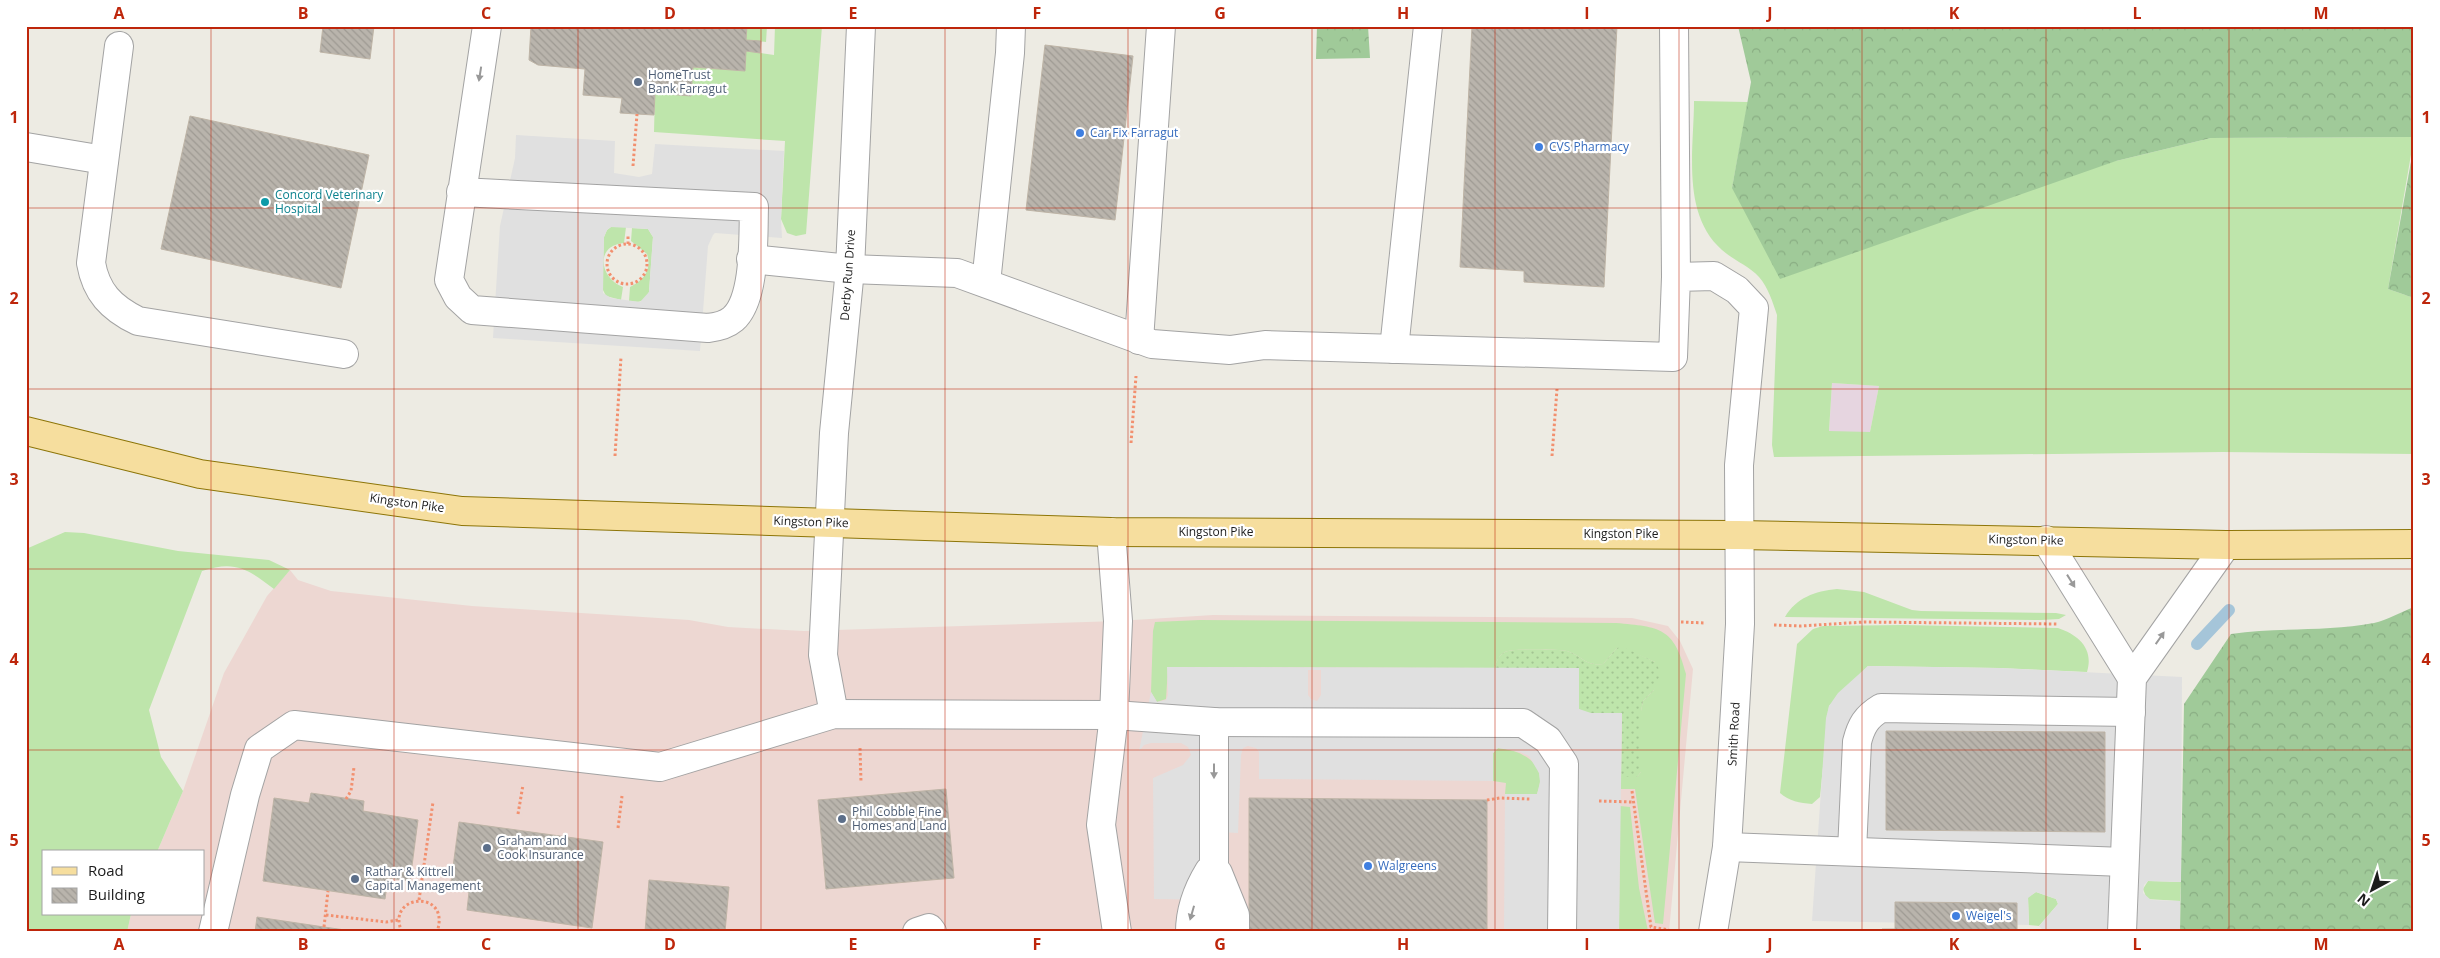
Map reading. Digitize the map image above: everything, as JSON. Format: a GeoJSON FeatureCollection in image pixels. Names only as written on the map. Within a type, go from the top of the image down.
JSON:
{"type":"FeatureCollection","features":[{"type":"Feature","properties":{"kind":"main road","name":"Kingston Pike"},"geometry":{"type":"LineString","coordinates":[[26,431],[200,474],[462,511],[1111,532],[1738,535],[2226,545],[2414,544]]}},
{"type":"Feature","properties":{"kind":"street"},"geometry":{"type":"LineString","coordinates":[[461,192],[754,207],[752,258],[747,293],[735,318],[727,323],[708,328],[472,310],[458,297],[448,280],[461,192],[487,26]]}},
{"type":"Feature","properties":{"kind":"street","name":"Derby Run Drive"},"geometry":{"type":"LineString","coordinates":[[834,714],[823,655],[834,432],[850,269],[861,26]]}},
{"type":"Feature","properties":{"kind":"street"},"geometry":{"type":"LineString","coordinates":[[986,283],[1011,26]]}},
{"type":"Feature","properties":{"kind":"street"},"geometry":{"type":"LineString","coordinates":[[1139,340],[1161,26]]}},
{"type":"Feature","properties":{"kind":"street"},"geometry":{"type":"LineString","coordinates":[[1394,349],[1428,26]]}},
{"type":"Feature","properties":{"kind":"street"},"geometry":{"type":"LineString","coordinates":[[752,258],[850,269],[957,272],[1152,344],[1230,350],[1265,345],[1673,357],[1676,277],[1674,26]]}},
{"type":"Feature","properties":{"kind":"street"},"geometry":{"type":"LineString","coordinates":[[120,46],[91,263],[94,280],[119,312],[138,321],[344,354]]}},
{"type":"Feature","properties":{"kind":"street"},"geometry":{"type":"LineString","coordinates":[[26,147],[104,160]]}},
{"type":"Feature","properties":{"kind":"street","name":"Smith Road"},"geometry":{"type":"LineString","coordinates":[[1676,277],[1714,276],[1737,290],[1754,308],[1739,465],[1740,624],[1727,847],[1713,932]]}},
{"type":"Feature","properties":{"kind":"street"},"geometry":{"type":"LineString","coordinates":[[1111,532],[1118,621],[1114,715],[1101,825],[1117,932]]}},
{"type":"Feature","properties":{"kind":"street"},"geometry":{"type":"LineString","coordinates":[[2046,540],[2132,678]]}},
{"type":"Feature","properties":{"kind":"street"},"geometry":{"type":"LineString","coordinates":[[2122,932],[2132,678],[2226,545]]}},
{"type":"Feature","properties":{"kind":"street"},"geometry":{"type":"LineString","coordinates":[[1852,851],[1857,742],[1861,728],[1868,716],[1881,708],[2131,712]]}},
{"type":"Feature","properties":{"kind":"street"},"geometry":{"type":"LineString","coordinates":[[214,932],[245,796],[259,749],[294,725],[660,767],[834,714],[1114,715],[1214,722],[1523,723],[1548,740],[1564,764],[1562,932]]}},
{"type":"Feature","properties":{"kind":"street"},"geometry":{"type":"LineString","coordinates":[[1214,722],[1214,932]]}},
{"type":"Feature","properties":{"kind":"street"},"geometry":{"type":"LineString","coordinates":[[1727,847],[2124,862]]}},
{"type":"Feature","properties":{"kind":"street"},"geometry":{"type":"LineString","coordinates":[[1190,932],[1190,920],[1200,884],[1214,863]]}},
{"type":"Feature","properties":{"kind":"street"},"geometry":{"type":"LineString","coordinates":[[1214,863],[1235,915],[1235,932]]}},
{"type":"Feature","properties":{"kind":"street"},"geometry":{"type":"LineString","coordinates":[[917,932],[929,928],[932,932]]}},
{"type":"Feature","properties":{"kind":"path"},"geometry":{"type":"LineString","coordinates":[[628,244],[640,250],[647,262],[644,275],[633,284],[627,284],[620,283],[610,276],[606,264],[611,252],[621,245],[628,244]]}},
{"type":"Feature","properties":{"kind":"path"},"geometry":{"type":"LineString","coordinates":[[615,456],[627,284]]}},
{"type":"Feature","properties":{"kind":"path"},"geometry":{"type":"LineString","coordinates":[[1131,443],[1139,340]]}},
{"type":"Feature","properties":{"kind":"path"},"geometry":{"type":"LineString","coordinates":[[1552,456],[1558,353]]}},
{"type":"Feature","properties":{"kind":"path"},"geometry":{"type":"LineString","coordinates":[[1681,622],[1801,626],[1864,622],[2098,624]]}},
{"type":"Feature","properties":{"kind":"path"},"geometry":{"type":"LineString","coordinates":[[859,741],[861,782]]}},
{"type":"Feature","properties":{"kind":"path"},"geometry":{"type":"LineString","coordinates":[[346,798],[351,791],[355,759]]}},
{"type":"Feature","properties":{"kind":"path"},"geometry":{"type":"LineString","coordinates":[[518,814],[525,776]]}},
{"type":"Feature","properties":{"kind":"path"},"geometry":{"type":"LineString","coordinates":[[618,828],[623,790]]}},
{"type":"Feature","properties":{"kind":"path"},"geometry":{"type":"LineString","coordinates":[[1632,791],[1651,927],[1669,930]]}},
{"type":"Feature","properties":{"kind":"path"},"geometry":{"type":"LineString","coordinates":[[419,900],[433,802]]}},
{"type":"Feature","properties":{"kind":"path"},"geometry":{"type":"LineString","coordinates":[[324,927],[328,891]]}},
{"type":"Feature","properties":{"kind":"path"},"geometry":{"type":"LineString","coordinates":[[402,932],[398,920],[399,914],[407,904],[419,900],[432,906],[437,911],[439,918],[436,932]]}},
{"type":"Feature","properties":{"kind":"path"},"geometry":{"type":"LineString","coordinates":[[326,915],[386,922],[398,920]]}},
{"type":"Feature","properties":{"kind":"shaded area"},"geometry":{"type":"Polygon","coordinates":[[[516,135],[615,141],[614,173],[639,177],[652,174],[655,144],[784,151],[782,238],[715,233],[713,235],[708,246],[700,351],[493,338],[500,226],[515,158],[516,135]],[[611,227],[607,230],[604,237],[603,293],[611,298],[640,302],[649,292],[653,237],[648,229],[611,227]]]}},
{"type":"Feature","properties":{"kind":"shaded area"},"geometry":{"type":"Polygon","coordinates":[[[1832,383],[1879,386],[1870,432],[1829,432],[1832,383]]]}},
{"type":"Feature","properties":{"kind":"shaded area"},"geometry":{"type":"Polygon","coordinates":[[[290,570],[298,580],[331,591],[472,606],[689,620],[728,627],[804,631],[1118,621],[1213,615],[1632,618],[1668,626],[1680,641],[1693,669],[1669,932],[127,932],[131,916],[205,916],[205,850],[158,850],[183,791],[224,673],[267,596],[290,570]]]}},
{"type":"Feature","properties":{"kind":"shaded area"},"geometry":{"type":"Polygon","coordinates":[[[1868,666],[1999,668],[2182,677],[2181,882],[2148,881],[2144,885],[2143,893],[2151,900],[2180,901],[2180,932],[2045,932],[2039,926],[2058,904],[2056,899],[2036,892],[2028,898],[2029,925],[1812,921],[1826,718],[1829,706],[1838,693],[1868,666]]]}},
{"type":"Feature","properties":{"kind":"shaded area"},"geometry":{"type":"Polygon","coordinates":[[[1167,667],[1579,668],[1579,709],[1591,713],[1622,713],[1619,932],[1504,932],[1505,794],[1537,794],[1540,782],[1539,773],[1529,756],[1520,752],[1498,748],[1493,753],[1493,781],[1259,779],[1259,752],[1256,748],[1248,746],[1243,748],[1241,755],[1238,833],[1220,832],[1227,900],[1154,899],[1153,778],[1183,765],[1191,755],[1188,747],[1181,743],[1151,743],[1144,745],[1139,751],[1151,692],[1157,702],[1166,700],[1168,695],[1167,667]],[[1308,670],[1308,695],[1311,699],[1317,701],[1321,695],[1321,670],[1308,670]]]}},
{"type":"Feature","properties":{"kind":"green space"},"geometry":{"type":"Polygon","coordinates":[[[747,26],[767,26],[766,42],[746,40],[747,26]]]}},
{"type":"Feature","properties":{"kind":"green space"},"geometry":{"type":"Polygon","coordinates":[[[775,26],[822,26],[806,234],[796,236],[787,233],[781,219],[785,141],[654,132],[655,93],[691,96],[693,67],[744,71],[746,51],[774,55],[775,26]]]}},
{"type":"Feature","properties":{"kind":"green space"},"geometry":{"type":"Polygon","coordinates":[[[1317,26],[1368,26],[1370,58],[1316,59],[1317,26]]]}},
{"type":"Feature","properties":{"kind":"green space"},"geometry":{"type":"Polygon","coordinates":[[[1738,26],[2414,26],[2414,137],[2211,138],[2116,161],[1780,279],[1732,188],[1751,82],[1738,26]]]}},
{"type":"Feature","properties":{"kind":"green space"},"geometry":{"type":"Polygon","coordinates":[[[1694,101],[1748,102],[1732,188],[2116,161],[2211,138],[2414,137],[2388,289],[2414,298],[2414,454],[2223,452],[1774,457],[1772,445],[1777,315],[1770,295],[1759,277],[1722,250],[1709,235],[1700,218],[1695,200],[1693,180],[1694,101]],[[1832,383],[1829,431],[1870,432],[1879,386],[1832,383]]]}},
{"type":"Feature","properties":{"kind":"green space"},"geometry":{"type":"Polygon","coordinates":[[[2414,145],[2414,298],[2388,289],[2414,145]]]}},
{"type":"Feature","properties":{"kind":"green space"},"geometry":{"type":"Polygon","coordinates":[[[611,227],[626,227],[624,243],[608,249],[604,262],[605,270],[609,277],[623,287],[621,300],[606,296],[602,288],[604,237],[607,230],[611,227]]]}},
{"type":"Feature","properties":{"kind":"green space"},"geometry":{"type":"Polygon","coordinates":[[[632,228],[648,229],[653,237],[649,292],[644,300],[639,302],[629,301],[630,287],[646,274],[648,260],[647,254],[631,241],[632,228]]]}},
{"type":"Feature","properties":{"kind":"green space"},"geometry":{"type":"Polygon","coordinates":[[[65,532],[84,533],[178,551],[269,560],[290,570],[274,589],[241,568],[224,566],[202,571],[149,710],[161,757],[183,791],[158,850],[42,850],[42,916],[131,916],[127,932],[26,932],[26,549],[65,532]]]}},
{"type":"Feature","properties":{"kind":"green space"},"geometry":{"type":"Polygon","coordinates":[[[1837,589],[1864,592],[1912,610],[2056,613],[2066,615],[2059,619],[2041,620],[1785,617],[1789,610],[1800,600],[1814,594],[1837,589]]]}},
{"type":"Feature","properties":{"kind":"green space"},"geometry":{"type":"Polygon","coordinates":[[[2414,607],[2414,932],[2180,932],[2184,704],[2231,634],[2356,626],[2379,622],[2414,607]]]}},
{"type":"Feature","properties":{"kind":"green space"},"geometry":{"type":"Polygon","coordinates":[[[1200,620],[1616,623],[1644,626],[1663,632],[1676,647],[1686,674],[1663,924],[1655,923],[1635,789],[1621,789],[1621,777],[1637,777],[1641,772],[1641,711],[1643,701],[1654,690],[1655,662],[1623,648],[1617,648],[1603,664],[1592,664],[1567,651],[1535,649],[1505,652],[1499,657],[1494,668],[1168,667],[1166,699],[1157,702],[1151,692],[1155,622],[1200,620]]]}},
{"type":"Feature","properties":{"kind":"green space"},"geometry":{"type":"Polygon","coordinates":[[[1902,625],[2058,628],[2066,631],[2083,644],[2089,664],[2087,672],[1999,668],[1868,666],[1829,706],[1820,797],[1812,804],[1795,801],[1783,796],[1780,793],[1797,644],[1813,629],[1823,626],[1902,625]]]}},
{"type":"Feature","properties":{"kind":"green space"},"geometry":{"type":"Polygon","coordinates":[[[1623,647],[1655,662],[1661,672],[1654,690],[1643,701],[1641,711],[1641,772],[1637,777],[1621,777],[1622,713],[1594,714],[1579,709],[1579,668],[1494,668],[1501,655],[1509,651],[1535,649],[1567,651],[1592,664],[1603,664],[1617,648],[1623,647]]]}},
{"type":"Feature","properties":{"kind":"green space"},"geometry":{"type":"Polygon","coordinates":[[[1498,748],[1516,752],[1537,767],[1540,784],[1537,794],[1505,794],[1506,783],[1493,781],[1493,753],[1498,748]]]}},
{"type":"Feature","properties":{"kind":"green space"},"geometry":{"type":"Polygon","coordinates":[[[1620,806],[1630,807],[1639,888],[1648,931],[1652,932],[1619,932],[1620,806]]]}},
{"type":"Feature","properties":{"kind":"green space"},"geometry":{"type":"Polygon","coordinates":[[[2148,881],[2181,882],[2180,901],[2147,899],[2143,889],[2148,881]]]}},
{"type":"Feature","properties":{"kind":"green space"},"geometry":{"type":"Polygon","coordinates":[[[2036,892],[2056,899],[2058,904],[2039,926],[2029,925],[2028,897],[2036,892]]]}},
{"type":"Feature","properties":{"kind":"building"},"geometry":{"type":"Polygon","coordinates":[[[323,26],[374,26],[370,59],[320,52],[323,26]]]}},
{"type":"Feature","properties":{"kind":"building","name":"HomeTrust Bank Farragut"},"geometry":{"type":"Polygon","coordinates":[[[531,26],[747,26],[746,40],[761,41],[760,53],[746,51],[745,71],[693,67],[691,96],[655,93],[654,115],[620,113],[622,98],[583,95],[585,69],[538,65],[529,60],[531,26]]]}},
{"type":"Feature","properties":{"kind":"building","name":"CVS Pharmacy"},"geometry":{"type":"Polygon","coordinates":[[[1472,26],[1617,26],[1604,287],[1524,282],[1524,271],[1460,267],[1472,26]]]}},
{"type":"Feature","properties":{"kind":"building","name":"Car Fix Farragut"},"geometry":{"type":"Polygon","coordinates":[[[1045,45],[1133,56],[1115,220],[1026,210],[1045,45]]]}},
{"type":"Feature","properties":{"kind":"building","name":"Concord Veterinary Hospital"},"geometry":{"type":"Polygon","coordinates":[[[190,116],[369,155],[341,288],[161,249],[190,116]]]}},
{"type":"Feature","properties":{"kind":"building"},"geometry":{"type":"Polygon","coordinates":[[[1886,731],[2105,732],[2105,832],[1886,830],[1886,731]]]}},
{"type":"Feature","properties":{"kind":"building"},"geometry":{"type":"Polygon","coordinates":[[[946,789],[954,878],[826,889],[818,800],[946,789]]]}},
{"type":"Feature","properties":{"kind":"building"},"geometry":{"type":"Polygon","coordinates":[[[311,793],[364,801],[363,811],[418,820],[410,881],[388,878],[385,899],[263,881],[274,798],[309,803],[311,793]]]}},
{"type":"Feature","properties":{"kind":"building","name":"Walgreens"},"geometry":{"type":"Polygon","coordinates":[[[1249,798],[1487,800],[1487,932],[1249,932],[1249,798]]]}},
{"type":"Feature","properties":{"kind":"building"},"geometry":{"type":"Polygon","coordinates":[[[459,822],[603,842],[592,928],[467,910],[469,892],[450,889],[459,822]]]}},
{"type":"Feature","properties":{"kind":"building"},"geometry":{"type":"Polygon","coordinates":[[[649,880],[729,887],[725,932],[645,932],[649,880]]]}},
{"type":"Feature","properties":{"kind":"building","name":"Weigel's"},"geometry":{"type":"Polygon","coordinates":[[[1895,902],[2017,903],[2017,932],[1882,932],[1882,929],[1895,929],[1895,902]]]}},
{"type":"Feature","properties":{"kind":"building"},"geometry":{"type":"Polygon","coordinates":[[[257,917],[324,927],[359,932],[255,932],[257,917]]]}},
{"type":"Feature","properties":{"kind":"waterway"},"geometry":{"type":"LineString","coordinates":[[2197,644],[2229,610]]}},
{"type":"Feature","properties":{"kind":"place","name":"HomeTrust Bank Farragut"},"geometry":{"type":"Point","coordinates":[638,82]}},
{"type":"Feature","properties":{"kind":"place","name":"Car Fix Farragut"},"geometry":{"type":"Point","coordinates":[1080,133]}},
{"type":"Feature","properties":{"kind":"place","name":"CVS Pharmacy"},"geometry":{"type":"Point","coordinates":[1539,147]}},
{"type":"Feature","properties":{"kind":"place","name":"Concord Veterinary Hospital"},"geometry":{"type":"Point","coordinates":[265,202]}},
{"type":"Feature","properties":{"kind":"place","name":"Phil Cobble Fine Homes and Land"},"geometry":{"type":"Point","coordinates":[842,819]}},
{"type":"Feature","properties":{"kind":"place","name":"Graham and Cook Insurance"},"geometry":{"type":"Point","coordinates":[487,848]}},
{"type":"Feature","properties":{"kind":"place","name":"Walgreens"},"geometry":{"type":"Point","coordinates":[1368,866]}},
{"type":"Feature","properties":{"kind":"place","name":"Rathar & Kittrell Capital Management"},"geometry":{"type":"Point","coordinates":[355,879]}},
{"type":"Feature","properties":{"kind":"place","name":"Weigel's"},"geometry":{"type":"Point","coordinates":[1956,916]}}]}
